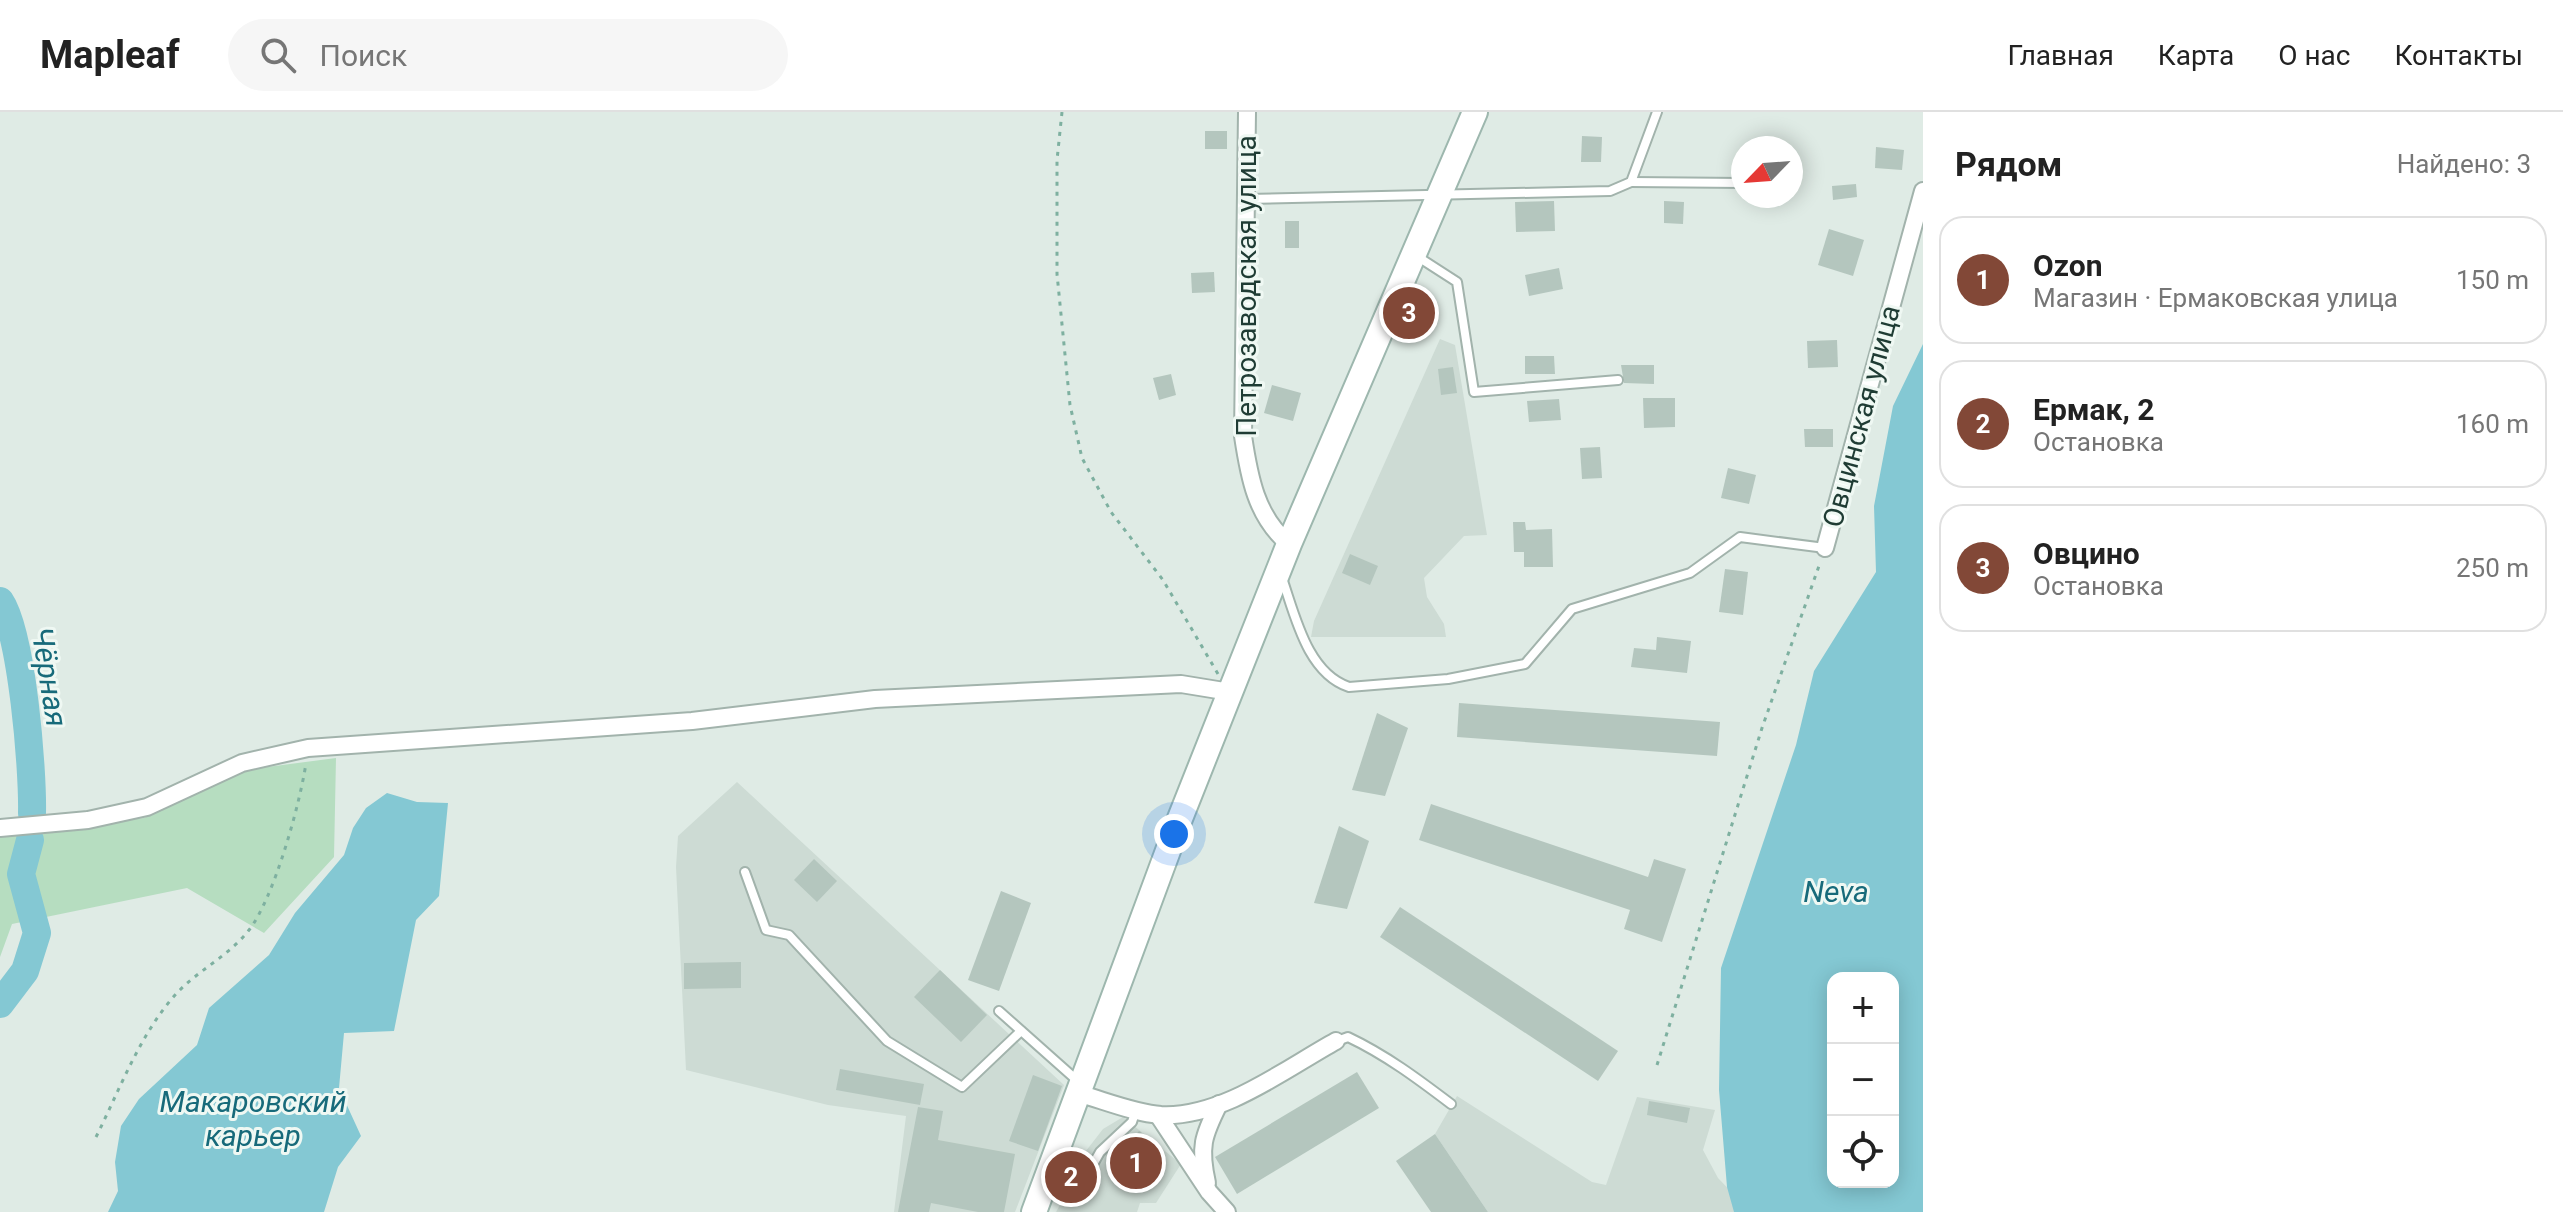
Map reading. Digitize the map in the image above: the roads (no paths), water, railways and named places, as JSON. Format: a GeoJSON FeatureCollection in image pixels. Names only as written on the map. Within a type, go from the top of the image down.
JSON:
{"type":"FeatureCollection","features":[{"type":"Feature","properties":{"kind":"main road"},"geometry":{"type":"LineString","coordinates":[[1034,1212],[1289,544],[1338,424],[1415,255],[1475,112]]}},
{"type":"Feature","properties":{"kind":"street","name":"Петрозаводская улица"},"geometry":{"type":"LineString","coordinates":[[1247,112],[1243,436],[1251,486],[1276,534],[1289,544]]}},
{"type":"Feature","properties":{"kind":"street","name":"Овцинская улица"},"geometry":{"type":"LineString","coordinates":[[1825,548],[1923,191]]}},
{"type":"Feature","properties":{"kind":"street"},"geometry":{"type":"LineString","coordinates":[[0,828],[88,820],[147,807],[242,763],[308,748],[692,721],[875,699],[1181,684],[1230,692]]}},
{"type":"Feature","properties":{"kind":"street"},"geometry":{"type":"LineString","coordinates":[[1079,1088],[1158,1115],[1184,1114],[1219,1104],[1336,1041]]}},
{"type":"Feature","properties":{"kind":"street"},"geometry":{"type":"LineString","coordinates":[[1209,1192],[1201,1155],[1204,1135],[1219,1104]]}},
{"type":"Feature","properties":{"kind":"street"},"geometry":{"type":"LineString","coordinates":[[1158,1115],[1209,1192],[1227,1212]]}},
{"type":"Feature","properties":{"kind":"lane"},"geometry":{"type":"LineString","coordinates":[[1631,182],[1657,112]]}},
{"type":"Feature","properties":{"kind":"lane"},"geometry":{"type":"LineString","coordinates":[[1246,199],[1610,191],[1631,182],[1731,183]]}},
{"type":"Feature","properties":{"kind":"lane"},"geometry":{"type":"LineString","coordinates":[[1415,255],[1457,282],[1474,392],[1618,380]]}},
{"type":"Feature","properties":{"kind":"lane"},"geometry":{"type":"LineString","coordinates":[[1279,570],[1304,640],[1322,669],[1336,683],[1349,687],[1448,679],[1525,664],[1572,609],[1690,573],[1740,537],[1825,548]]}},
{"type":"Feature","properties":{"kind":"lane"},"geometry":{"type":"LineString","coordinates":[[745,872],[766,930],[789,935],[887,1041],[962,1087],[1021,1031]]}},
{"type":"Feature","properties":{"kind":"lane"},"geometry":{"type":"LineString","coordinates":[[999,1011],[1079,1088]]}},
{"type":"Feature","properties":{"kind":"lane"},"geometry":{"type":"LineString","coordinates":[[1336,1041],[1348,1037],[1362,1044],[1400,1066],[1451,1104]]}},
{"type":"Feature","properties":{"kind":"lane"},"geometry":{"type":"LineString","coordinates":[[1074,1198],[1100,1152],[1132,1122],[1136,1109]]}},
{"type":"Feature","properties":{"kind":"water","name":"Neva"},"geometry":{"type":"Polygon","coordinates":[[[1923,344],[1923,1212],[1734,1212],[1727,1187],[1719,1090],[1721,968],[1796,745],[1814,671],[1876,572],[1874,506],[1893,406],[1923,344]]]}},
{"type":"Feature","properties":{"kind":"water","name":"Макаровский карьер"},"geometry":{"type":"Polygon","coordinates":[[[387,793],[417,802],[448,803],[439,896],[416,920],[394,1031],[344,1033],[339,1088],[361,1136],[338,1167],[324,1212],[108,1212],[118,1191],[115,1162],[121,1126],[139,1099],[197,1045],[209,1008],[269,955],[295,913],[344,855],[353,828],[366,808],[387,793]]]}},
{"type":"Feature","properties":{"kind":"waterway","name":"Чёрная"},"geometry":{"type":"LineString","coordinates":[[0,601],[8,618],[20,671],[31,766],[32,813]]}},
{"type":"Feature","properties":{"kind":"waterway","name":"Чёрная"},"geometry":{"type":"LineString","coordinates":[[0,1004],[25,971],[37,933],[21,874],[30,840]]}},
{"type":"Feature","properties":{"kind":"place","name":"Овцино"},"geometry":{"type":"Point","coordinates":[1409,313]}},
{"type":"Feature","properties":{"kind":"place","name":"Ozon"},"geometry":{"type":"Point","coordinates":[1136,1163]}},
{"type":"Feature","properties":{"kind":"place","name":"Ермак, 2"},"geometry":{"type":"Point","coordinates":[1071,1177]}}]}
